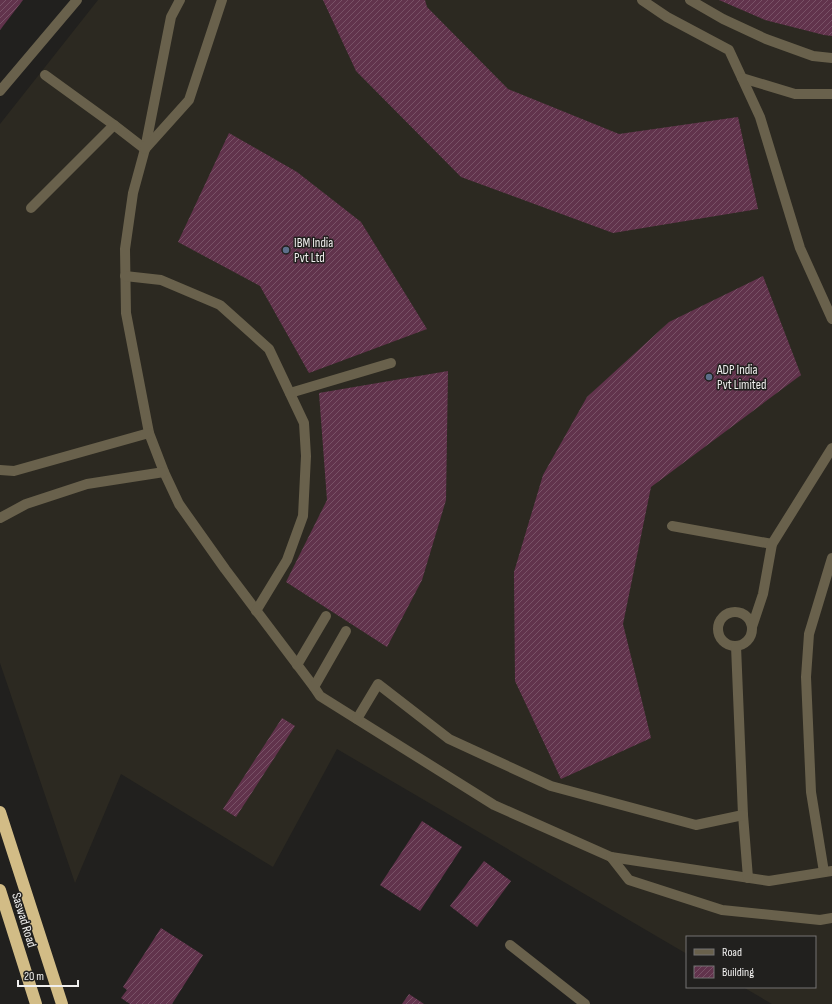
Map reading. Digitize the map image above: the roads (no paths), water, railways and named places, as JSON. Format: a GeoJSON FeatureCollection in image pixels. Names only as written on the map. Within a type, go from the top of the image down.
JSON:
{"type":"FeatureCollection","features":[{"type":"Feature","properties":{"kind":"highway"},"geometry":{"type":"LineString","coordinates":[[0,812],[62,1004]]}},
{"type":"Feature","properties":{"kind":"highway","name":"Saswad Road"},"geometry":{"type":"LineString","coordinates":[[0,890],[36,1004]]}},
{"type":"Feature","properties":{"kind":"lane"},"geometry":{"type":"LineString","coordinates":[[0,91],[77,0]]}},
{"type":"Feature","properties":{"kind":"lane"},"geometry":{"type":"LineString","coordinates":[[180,0],[170,17],[145,149],[133,193],[125,249],[126,313],[149,432],[164,472],[179,504],[256,611],[320,696],[494,805],[612,857],[769,881],[828,871],[811,792],[806,677],[808,634],[832,558]]}},
{"type":"Feature","properties":{"kind":"lane"},"geometry":{"type":"LineString","coordinates":[[145,149],[189,100],[222,0]]}},
{"type":"Feature","properties":{"kind":"lane"},"geometry":{"type":"LineString","coordinates":[[642,0],[667,16],[729,50],[760,117],[800,248],[832,319]]}},
{"type":"Feature","properties":{"kind":"lane"},"geometry":{"type":"LineString","coordinates":[[690,0],[724,19],[766,39],[813,56],[832,58]]}},
{"type":"Feature","properties":{"kind":"lane"},"geometry":{"type":"LineString","coordinates":[[45,75],[145,149]]}},
{"type":"Feature","properties":{"kind":"lane"},"geometry":{"type":"LineString","coordinates":[[742,78],[795,94],[832,94]]}},
{"type":"Feature","properties":{"kind":"lane"},"geometry":{"type":"LineString","coordinates":[[31,208],[114,125]]}},
{"type":"Feature","properties":{"kind":"lane"},"geometry":{"type":"LineString","coordinates":[[125,276],[161,280],[220,305],[269,349],[304,423],[306,456],[302,516],[287,560],[256,611]]}},
{"type":"Feature","properties":{"kind":"lane"},"geometry":{"type":"LineString","coordinates":[[290,393],[392,363]]}},
{"type":"Feature","properties":{"kind":"lane"},"geometry":{"type":"LineString","coordinates":[[0,470],[14,471],[149,432]]}},
{"type":"Feature","properties":{"kind":"lane"},"geometry":{"type":"LineString","coordinates":[[752,627],[746,616],[733,612],[722,618],[718,624],[717,630],[719,636],[729,645],[736,646],[748,640],[763,594],[772,544],[832,448]]}},
{"type":"Feature","properties":{"kind":"lane"},"geometry":{"type":"LineString","coordinates":[[0,518],[26,504],[87,484],[164,472]]}},
{"type":"Feature","properties":{"kind":"lane"},"geometry":{"type":"LineString","coordinates":[[672,526],[772,544]]}},
{"type":"Feature","properties":{"kind":"lane"},"geometry":{"type":"LineString","coordinates":[[297,665],[326,616]]}},
{"type":"Feature","properties":{"kind":"lane"},"geometry":{"type":"LineString","coordinates":[[314,687],[346,631]]}},
{"type":"Feature","properties":{"kind":"lane"},"geometry":{"type":"LineString","coordinates":[[736,646],[743,815],[748,878]]}},
{"type":"Feature","properties":{"kind":"lane"},"geometry":{"type":"LineString","coordinates":[[357,719],[378,684],[449,739],[551,786],[696,825],[743,815]]}},
{"type":"Feature","properties":{"kind":"lane"},"geometry":{"type":"LineString","coordinates":[[612,857],[629,880],[722,910],[820,920],[832,918]]}},
{"type":"Feature","properties":{"kind":"lane"},"geometry":{"type":"LineString","coordinates":[[510,945],[586,1004]]}},
{"type":"Feature","properties":{"kind":"place","name":"IBM India Pvt Ltd"},"geometry":{"type":"Point","coordinates":[286,250]}},
{"type":"Feature","properties":{"kind":"place","name":"ADP India Pvt Limited"},"geometry":{"type":"Point","coordinates":[709,377]}}]}
